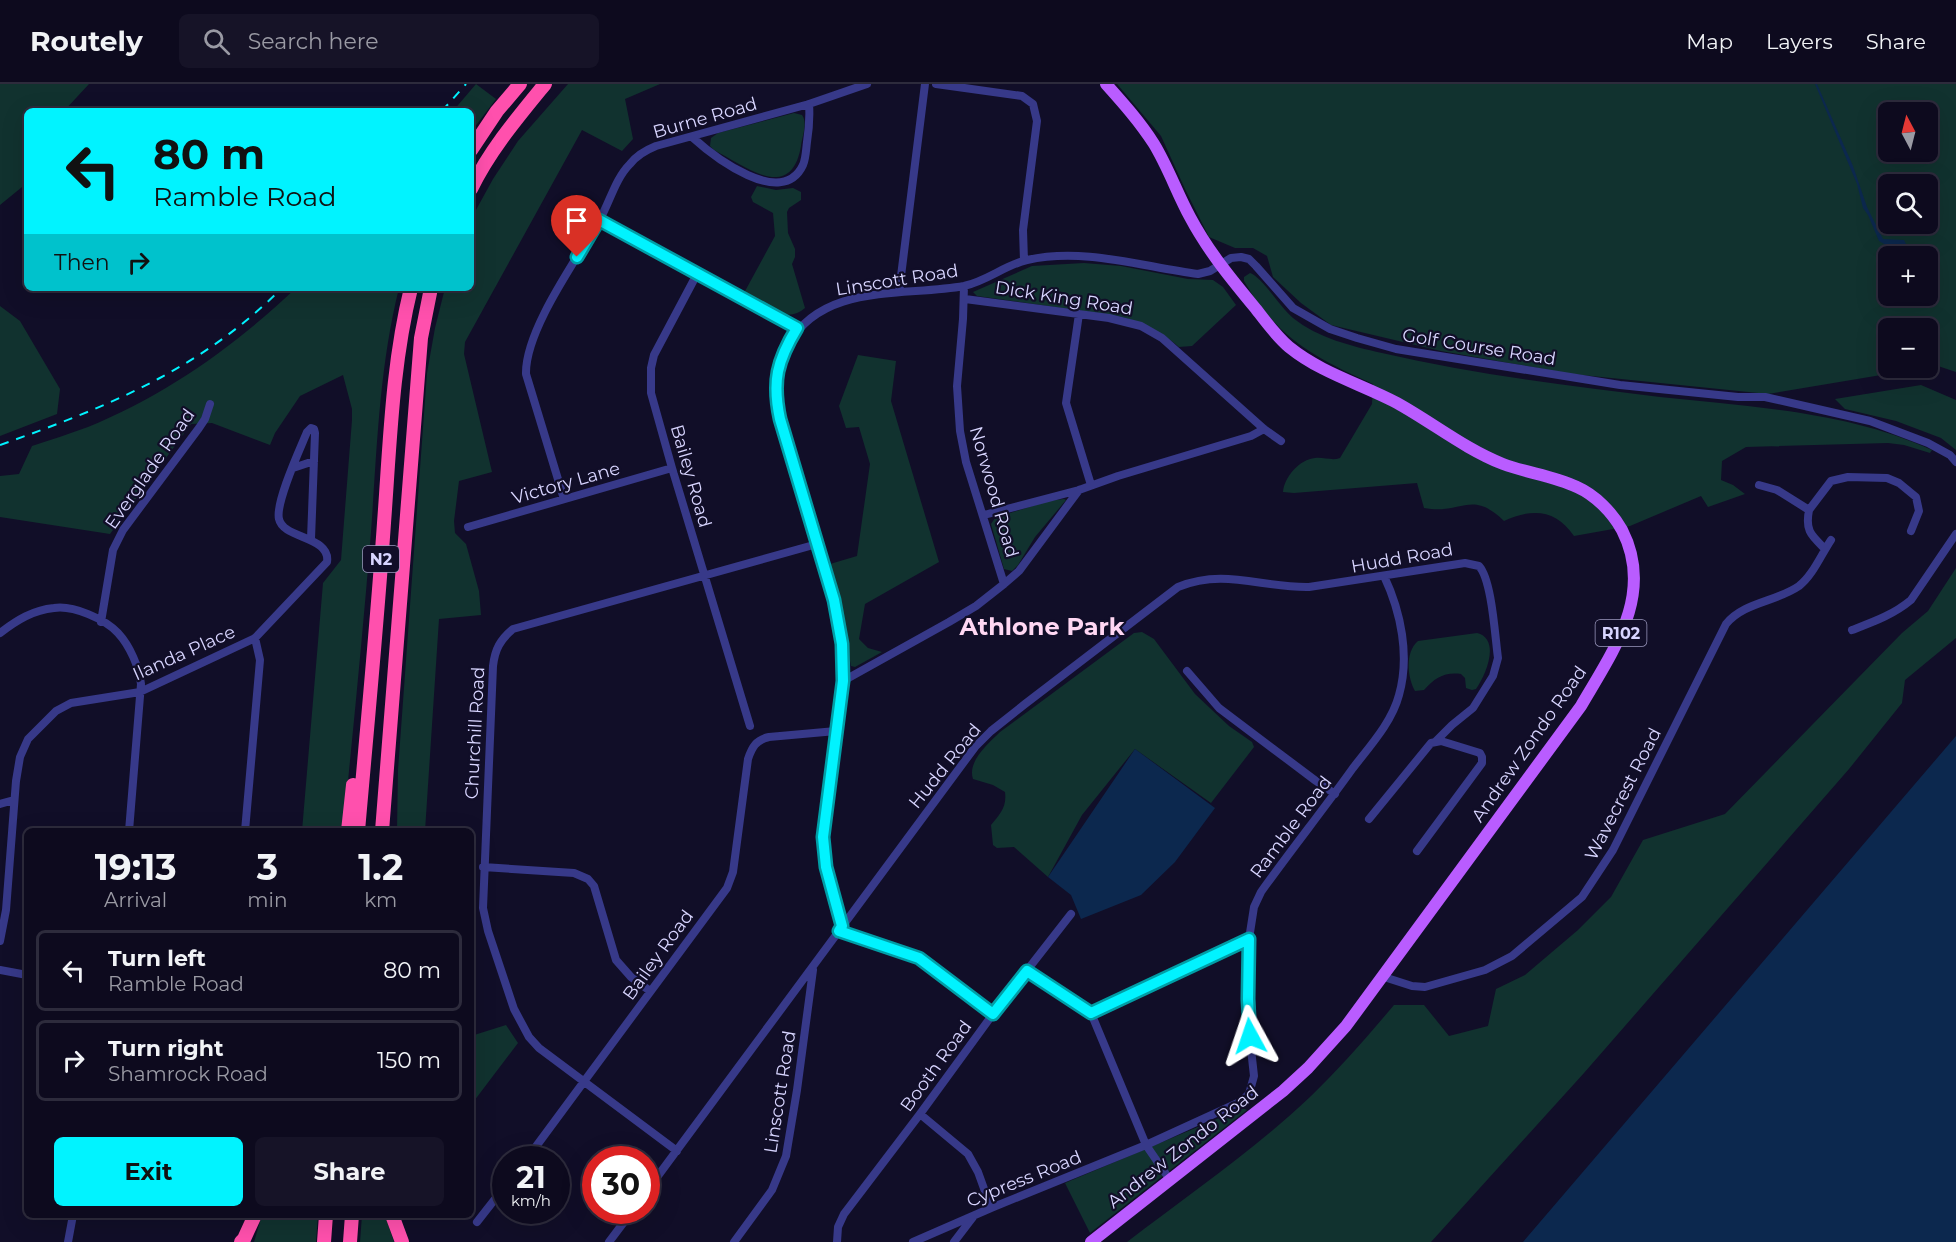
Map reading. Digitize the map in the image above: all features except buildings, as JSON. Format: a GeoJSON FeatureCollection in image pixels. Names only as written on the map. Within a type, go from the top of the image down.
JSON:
{"type":"FeatureCollection","features":[{"type":"Feature","properties":{"kind":"highway"},"geometry":{"type":"LineString","coordinates":[[474,146],[497,111],[520,84]]}},
{"type":"Feature","properties":{"kind":"highway"},"geometry":{"type":"LineString","coordinates":[[474,183],[481,169],[520,114],[545,84]]}},
{"type":"Feature","properties":{"kind":"highway","name":"N2"},"geometry":{"type":"LineString","coordinates":[[358,828],[394,382],[401,329],[410,291]]}},
{"type":"Feature","properties":{"kind":"highway","name":"N2"},"geometry":{"type":"LineString","coordinates":[[382,828],[420,338],[430,291]]}},
{"type":"Feature","properties":{"kind":"highway"},"geometry":{"type":"LineString","coordinates":[[348,828],[355,774],[364,755]]}},
{"type":"Feature","properties":{"kind":"highway"},"geometry":{"type":"LineString","coordinates":[[385,784],[388,807],[387,828]]}},
{"type":"Feature","properties":{"kind":"highway"},"geometry":{"type":"LineString","coordinates":[[243,1241],[254,1218]]}},
{"type":"Feature","properties":{"kind":"highway"},"geometry":{"type":"LineString","coordinates":[[324,1242],[326,1218]]}},
{"type":"Feature","properties":{"kind":"highway"},"geometry":{"type":"LineString","coordinates":[[350,1242],[352,1218]]}},
{"type":"Feature","properties":{"kind":"highway"},"geometry":{"type":"LineString","coordinates":[[393,1218],[402,1242]]}},
{"type":"Feature","properties":{"kind":"main road","name":"Andrew Zondo Road"},"geometry":{"type":"LineString","coordinates":[[1091,1242],[1249,1119],[1308,1068],[1346,1026],[1581,706],[1601,673],[1629,616],[1634,597],[1635,577],[1632,558],[1619,525],[1600,503],[1585,491],[1567,483],[1503,464],[1473,450],[1395,402],[1323,370],[1302,357],[1277,334],[1220,265],[1190,218],[1152,142],[1125,105],[1106,84]]}},
{"type":"Feature","properties":{"kind":"street","name":"Burne Road"},"geometry":{"type":"LineString","coordinates":[[564,499],[526,374],[527,354],[548,308],[599,220],[621,175],[639,155],[657,146],[809,104],[867,84]]}},
{"type":"Feature","properties":{"kind":"street"},"geometry":{"type":"LineString","coordinates":[[899,292],[925,84]]}},
{"type":"Feature","properties":{"kind":"street"},"geometry":{"type":"LineString","coordinates":[[936,84],[1022,96],[1032,104],[1036,112],[1037,130],[1023,230],[1024,261]]}},
{"type":"Feature","properties":{"kind":"street"},"geometry":{"type":"LineString","coordinates":[[692,137],[710,153],[734,167],[767,183],[778,183],[798,173],[803,164],[810,119],[809,104]]}},
{"type":"Feature","properties":{"kind":"street"},"geometry":{"type":"LineString","coordinates":[[599,220],[797,328]]}},
{"type":"Feature","properties":{"kind":"street","name":"Linscott Road"},"geometry":{"type":"LineString","coordinates":[[841,928],[826,867],[823,837],[843,681],[840,630],[780,419],[775,394],[778,365],[797,328],[819,310],[834,303],[899,292],[964,286],[1024,261],[1038,258],[1105,259],[1198,274],[1220,265]]}},
{"type":"Feature","properties":{"kind":"street","name":"Golf Course Road"},"geometry":{"type":"LineString","coordinates":[[1220,265],[1232,258],[1250,259],[1293,308],[1309,319],[1330,329],[1396,349],[1620,385],[1765,398],[1870,421],[1928,443],[1950,455],[1956,462]]}},
{"type":"Feature","properties":{"kind":"street","name":"Bailey Road"},"geometry":{"type":"LineString","coordinates":[[697,274],[654,355],[651,368],[651,393],[750,726]]}},
{"type":"Feature","properties":{"kind":"street","name":"Norwood Road"},"geometry":{"type":"LineString","coordinates":[[964,286],[965,299],[957,386],[959,423],[966,462],[1004,584]]}},
{"type":"Feature","properties":{"kind":"street","name":"Dick King Road"},"geometry":{"type":"LineString","coordinates":[[965,299],[1125,320],[1152,331],[1264,429],[1281,441]]}},
{"type":"Feature","properties":{"kind":"street"},"geometry":{"type":"LineString","coordinates":[[1079,314],[1066,404],[1091,485]]}},
{"type":"Feature","properties":{"kind":"street","name":"Everglade Road"},"geometry":{"type":"LineString","coordinates":[[101,621],[113,550],[123,530],[199,428],[210,404]]}},
{"type":"Feature","properties":{"kind":"street"},"geometry":{"type":"LineString","coordinates":[[311,428],[314,429],[311,539],[286,529],[279,519],[278,513],[292,468],[307,432],[311,428]]}},
{"type":"Feature","properties":{"kind":"street"},"geometry":{"type":"LineString","coordinates":[[984,515],[1079,490],[1251,436],[1264,429]]}},
{"type":"Feature","properties":{"kind":"street"},"geometry":{"type":"LineString","coordinates":[[292,468],[314,462]]}},
{"type":"Feature","properties":{"kind":"street","name":"Victory Lane"},"geometry":{"type":"LineString","coordinates":[[468,527],[672,468]]}},
{"type":"Feature","properties":{"kind":"street"},"geometry":{"type":"LineString","coordinates":[[1825,549],[1809,531],[1807,524],[1809,510],[1831,481],[1838,478],[1887,478],[1899,483],[1916,497],[1919,512],[1911,531]]}},
{"type":"Feature","properties":{"kind":"street"},"geometry":{"type":"LineString","coordinates":[[1759,485],[1777,490],[1809,510]]}},
{"type":"Feature","properties":{"kind":"street"},"geometry":{"type":"LineString","coordinates":[[843,681],[950,622],[976,606],[1004,584],[1019,571],[1079,490]]}},
{"type":"Feature","properties":{"kind":"street"},"geometry":{"type":"LineString","coordinates":[[1852,630],[1887,616],[1911,600],[1956,534]]}},
{"type":"Feature","properties":{"kind":"street","name":"Ilanda Place"},"geometry":{"type":"LineString","coordinates":[[0,941],[6,910],[14,800],[23,748],[28,738],[56,711],[71,703],[140,692],[255,638],[327,562],[325,550],[311,539]]}},
{"type":"Feature","properties":{"kind":"street","name":"Wavecrest Road"},"geometry":{"type":"LineString","coordinates":[[1384,977],[1406,985],[1425,987],[1485,970],[1512,956],[1582,897],[1618,841],[1726,624],[1732,616],[1745,609],[1799,585],[1813,569],[1831,540]]}},
{"type":"Feature","properties":{"kind":"street","name":"Churchill Road"},"geometry":{"type":"LineString","coordinates":[[677,1151],[539,1048],[520,1024],[488,931],[483,908],[483,867],[495,651],[501,640],[513,629],[817,544]]}},
{"type":"Feature","properties":{"kind":"street","name":"Hudd Road"},"geometry":{"type":"LineString","coordinates":[[660,1173],[983,738],[1178,587],[1208,578],[1226,578],[1301,588],[1466,563],[1479,566],[1486,576],[1497,668],[1473,708],[1436,741]]}},
{"type":"Feature","properties":{"kind":"street","name":"Ramble Road"},"geometry":{"type":"LineString","coordinates":[[1249,1094],[1254,1076],[1248,1022],[1249,939],[1254,907],[1261,892],[1389,719],[1400,695],[1404,664],[1401,627],[1394,597],[1384,576]]}},
{"type":"Feature","properties":{"kind":"street"},"geometry":{"type":"LineString","coordinates":[[0,633],[24,615],[57,607],[74,609],[101,621],[118,633],[140,673],[129,828]]}},
{"type":"Feature","properties":{"kind":"street"},"geometry":{"type":"LineString","coordinates":[[245,828],[260,660],[255,638]]}},
{"type":"Feature","properties":{"kind":"street"},"geometry":{"type":"LineString","coordinates":[[1186,671],[1220,708],[1335,794]]}},
{"type":"Feature","properties":{"kind":"street","name":"Bailey Road"},"geometry":{"type":"LineString","coordinates":[[536,1146],[731,880],[748,759],[755,743],[769,736],[836,732]]}},
{"type":"Feature","properties":{"kind":"street"},"geometry":{"type":"LineString","coordinates":[[1369,819],[1431,743],[1436,741],[1480,753],[1483,759],[1417,851]]}},
{"type":"Feature","properties":{"kind":"street"},"geometry":{"type":"LineString","coordinates":[[0,804],[14,800]]}},
{"type":"Feature","properties":{"kind":"street"},"geometry":{"type":"LineString","coordinates":[[483,867],[574,873],[588,879],[594,886],[616,960],[631,977],[650,991]]}},
{"type":"Feature","properties":{"kind":"street","name":"Booth Road"},"geometry":{"type":"LineString","coordinates":[[837,1242],[838,1227],[844,1214],[993,1014],[1071,914]]}},
{"type":"Feature","properties":{"kind":"street"},"geometry":{"type":"LineString","coordinates":[[841,928],[919,958],[993,1014]]}},
{"type":"Feature","properties":{"kind":"street"},"geometry":{"type":"LineString","coordinates":[[1091,1013],[1249,939]]}},
{"type":"Feature","properties":{"kind":"street","name":"Linscott Road"},"geometry":{"type":"LineString","coordinates":[[734,1242],[772,1190],[786,1156],[813,968]]}},
{"type":"Feature","properties":{"kind":"street"},"geometry":{"type":"LineString","coordinates":[[0,970],[24,974]]}},
{"type":"Feature","properties":{"kind":"street"},"geometry":{"type":"LineString","coordinates":[[1027,971],[1091,1013],[1146,1145],[1170,1179]]}},
{"type":"Feature","properties":{"kind":"street","name":"Cypress Road"},"geometry":{"type":"LineString","coordinates":[[914,1242],[1146,1145],[1228,1108],[1249,1094]]}},
{"type":"Feature","properties":{"kind":"street"},"geometry":{"type":"LineString","coordinates":[[920,1114],[968,1154],[978,1172],[991,1208]]}},
{"type":"Feature","properties":{"kind":"street"},"geometry":{"type":"LineString","coordinates":[[477,1222],[492,1203]]}},
{"type":"Feature","properties":{"kind":"street"},"geometry":{"type":"LineString","coordinates":[[954,1242],[974,1215]]}},
{"type":"Feature","properties":{"kind":"street"},"geometry":{"type":"LineString","coordinates":[[68,1242],[72,1218]]}},
{"type":"Feature","properties":{"kind":"street"},"geometry":{"type":"LineString","coordinates":[[609,1242],[622,1224]]}},
{"type":"Feature","properties":{"kind":"green space"},"geometry":{"type":"Polygon","coordinates":[[[0,84],[89,84],[67,108],[24,108],[24,185],[0,205],[0,84]]]}},
{"type":"Feature","properties":{"kind":"green space"},"geometry":{"type":"Polygon","coordinates":[[[476,84],[496,99],[474,128],[474,108],[456,108],[476,84]]]}},
{"type":"Feature","properties":{"kind":"green space"},"geometry":{"type":"Polygon","coordinates":[[[568,84],[660,84],[625,99],[633,139],[622,151],[582,130],[465,342],[464,354],[492,472],[459,481],[454,521],[455,533],[466,544],[479,591],[481,615],[439,619],[425,828],[397,828],[398,770],[427,373],[444,291],[474,291],[474,214],[518,141],[568,84]]]}},
{"type":"Feature","properties":{"kind":"green space"},"geometry":{"type":"Polygon","coordinates":[[[1117,84],[1956,84],[1956,372],[1938,366],[1938,318],[1878,318],[1878,376],[1768,394],[1572,374],[1441,351],[1331,325],[1301,303],[1273,277],[1267,256],[1253,248],[1235,248],[1209,237],[1161,136],[1117,84]]]}},
{"type":"Feature","properties":{"kind":"green space"},"geometry":{"type":"Polygon","coordinates":[[[794,113],[802,115],[805,126],[796,163],[788,173],[777,177],[765,176],[739,164],[710,146],[711,138],[718,133],[794,113]]]}},
{"type":"Feature","properties":{"kind":"green space"},"geometry":{"type":"Polygon","coordinates":[[[757,186],[776,190],[793,188],[801,192],[801,200],[787,212],[788,233],[795,249],[792,264],[805,308],[794,314],[782,314],[744,293],[775,236],[773,213],[753,202],[751,197],[757,186]]]}},
{"type":"Feature","properties":{"kind":"green space"},"geometry":{"type":"Polygon","coordinates":[[[1084,263],[1121,266],[1188,279],[1213,280],[1223,287],[1236,305],[1192,346],[1179,347],[1151,328],[1127,318],[977,296],[973,292],[1032,266],[1084,263]]]}},
{"type":"Feature","properties":{"kind":"green space"},"geometry":{"type":"Polygon","coordinates":[[[1250,273],[1260,280],[1293,318],[1303,325],[1324,336],[1359,347],[1520,379],[1764,408],[1833,419],[1900,437],[1932,450],[1930,453],[1888,443],[1746,447],[1722,461],[1721,480],[1745,494],[1708,507],[1701,496],[1630,526],[1574,536],[1559,520],[1543,514],[1524,514],[1504,521],[1483,506],[1424,508],[1417,483],[1283,492],[1286,480],[1299,465],[1309,459],[1340,458],[1372,404],[1373,384],[1315,355],[1284,332],[1257,301],[1244,281],[1244,277],[1250,273]]]}},
{"type":"Feature","properties":{"kind":"green space"},"geometry":{"type":"Polygon","coordinates":[[[293,291],[398,291],[383,379],[365,607],[343,828],[302,828],[323,583],[341,560],[352,420],[352,409],[343,375],[300,396],[275,433],[270,445],[212,423],[191,424],[110,534],[0,517],[0,476],[19,474],[32,446],[88,427],[145,400],[224,349],[293,291]]]}},
{"type":"Feature","properties":{"kind":"green space"},"geometry":{"type":"Polygon","coordinates":[[[0,306],[20,321],[60,389],[57,414],[0,436],[0,306]]]}},
{"type":"Feature","properties":{"kind":"green space"},"geometry":{"type":"Polygon","coordinates":[[[858,355],[896,361],[891,401],[939,562],[865,604],[859,639],[868,648],[882,652],[855,667],[851,666],[844,618],[830,564],[857,556],[870,464],[859,427],[846,428],[839,406],[858,355]]]}},
{"type":"Feature","properties":{"kind":"green space"},"geometry":{"type":"Polygon","coordinates":[[[1921,385],[1956,400],[1956,450],[1941,438],[1896,421],[1845,409],[1835,399],[1921,385]]]}},
{"type":"Feature","properties":{"kind":"green space"},"geometry":{"type":"Polygon","coordinates":[[[1066,500],[1035,537],[1018,565],[1012,571],[1004,569],[991,524],[995,518],[1048,501],[1066,500]]]}},
{"type":"Feature","properties":{"kind":"green space"},"geometry":{"type":"Polygon","coordinates":[[[1956,568],[1956,638],[1905,680],[1902,703],[1849,769],[1584,1073],[1431,1242],[1127,1242],[1244,1154],[1289,1117],[1332,1075],[1394,1005],[1424,1005],[1449,1036],[1488,1026],[1496,989],[1525,975],[1578,930],[1611,897],[1643,840],[1725,814],[1902,633],[1928,611],[1956,568]]]}},
{"type":"Feature","properties":{"kind":"green space"},"geometry":{"type":"Polygon","coordinates":[[[1142,632],[1154,639],[1195,694],[1229,726],[1252,742],[1254,747],[1211,803],[1135,749],[1082,815],[1048,877],[1014,847],[997,848],[993,845],[991,825],[1004,806],[1005,792],[993,785],[973,779],[973,766],[980,753],[1000,732],[1134,633],[1142,632]]]}},
{"type":"Feature","properties":{"kind":"green space"},"geometry":{"type":"Polygon","coordinates":[[[1477,633],[1488,642],[1490,650],[1487,667],[1476,689],[1466,688],[1465,678],[1461,674],[1450,674],[1440,677],[1424,690],[1415,691],[1410,679],[1409,658],[1418,641],[1477,633]]]}},
{"type":"Feature","properties":{"kind":"green space"},"geometry":{"type":"Polygon","coordinates":[[[506,1025],[518,1043],[474,1101],[474,1035],[506,1025]]]}},
{"type":"Feature","properties":{"kind":"green space"},"geometry":{"type":"Polygon","coordinates":[[[1243,1108],[1247,1110],[1090,1233],[1065,1183],[1243,1108]]]}},
{"type":"Feature","properties":{"kind":"green space"},"geometry":{"type":"Polygon","coordinates":[[[261,1218],[318,1218],[316,1242],[254,1242],[261,1218]]]}},
{"type":"Feature","properties":{"kind":"green space"},"geometry":{"type":"Polygon","coordinates":[[[362,1218],[386,1218],[394,1242],[360,1242],[362,1218]]]}},
{"type":"Feature","properties":{"kind":"water"},"geometry":{"type":"Polygon","coordinates":[[[1815,84],[1817,84],[1853,166],[1878,234],[1883,239],[1904,240],[1906,244],[1886,246],[1879,241],[1863,208],[1857,184],[1815,84]]]}},
{"type":"Feature","properties":{"kind":"water"},"geometry":{"type":"Polygon","coordinates":[[[1956,736],[1956,1242],[1523,1242],[1956,736]]]}},
{"type":"Feature","properties":{"kind":"water"},"geometry":{"type":"Polygon","coordinates":[[[1135,749],[1215,808],[1175,862],[1141,895],[1081,919],[1071,895],[1048,877],[1135,749]]]}},
{"type":"Feature","properties":{"kind":"railway"},"geometry":{"type":"LineString","coordinates":[[445,108],[466,84]]}},
{"type":"Feature","properties":{"kind":"railway"},"geometry":{"type":"LineString","coordinates":[[0,445],[115,400],[185,364],[251,317],[279,291]]}},
{"type":"Feature","properties":{"kind":"district","name":"Athlone Park"},"geometry":{"type":"Point","coordinates":[1042,626]}},
{"type":"Feature","properties":{"kind":"route"},"geometry":{"type":"LineString","coordinates":[[577,257],[599,220],[797,328],[778,365],[775,394],[780,419],[834,600],[842,644],[843,681],[823,837],[826,867],[842,926],[839,931],[919,958],[993,1014],[1027,971],[1091,1013],[1249,939],[1248,1022],[1250,1036]]}}]}
